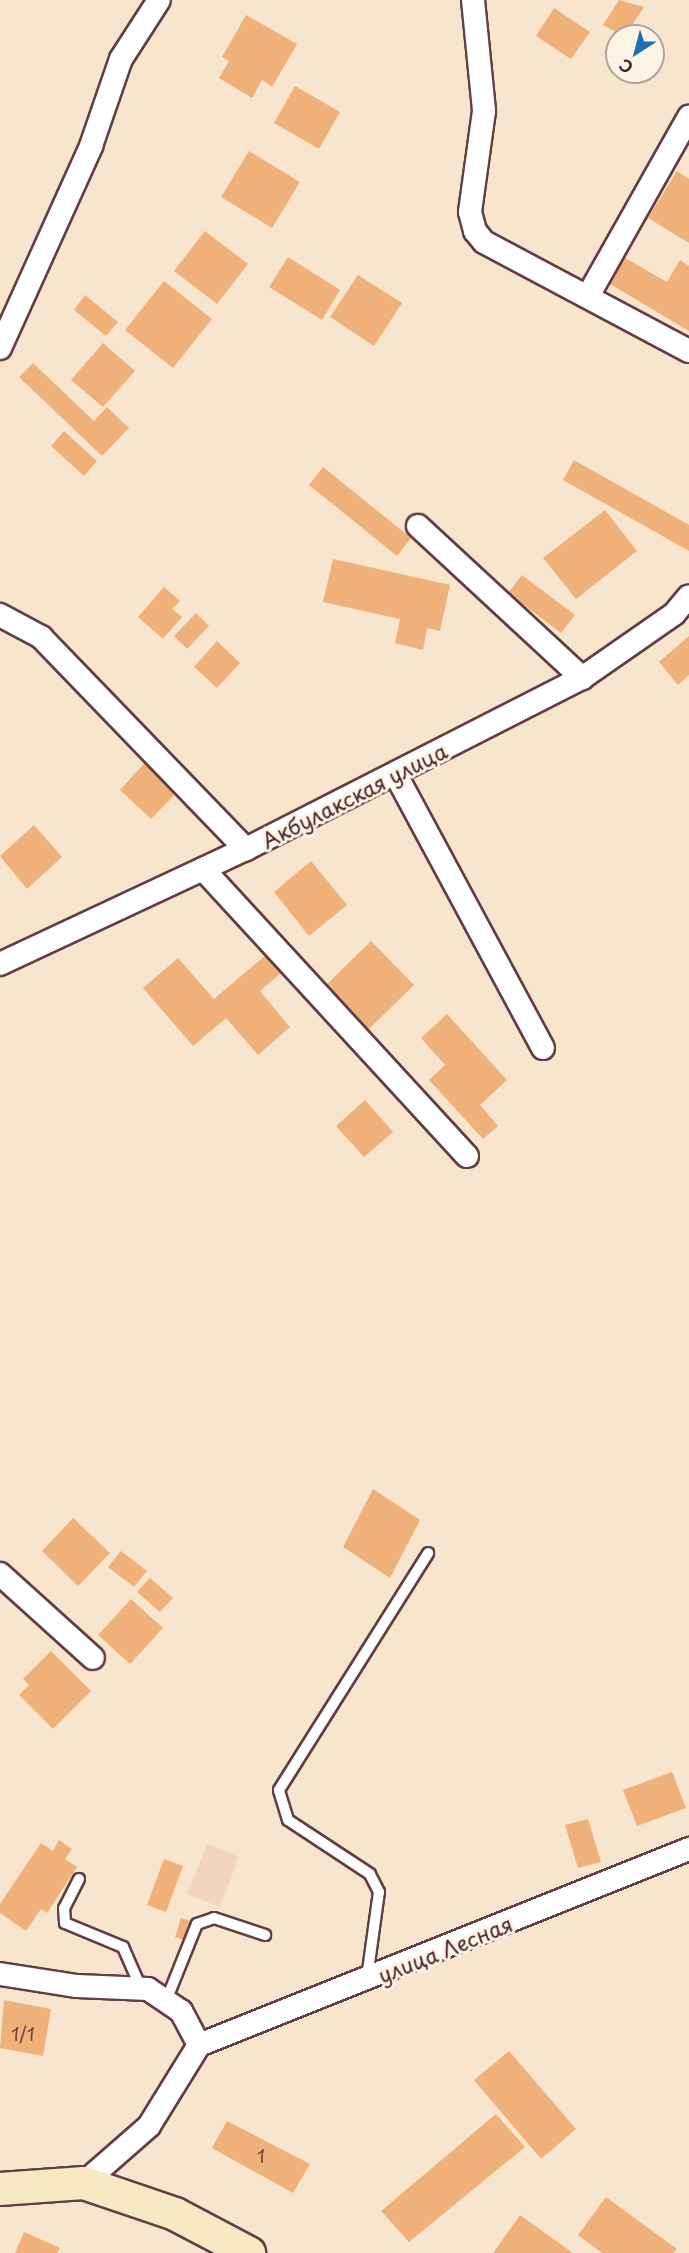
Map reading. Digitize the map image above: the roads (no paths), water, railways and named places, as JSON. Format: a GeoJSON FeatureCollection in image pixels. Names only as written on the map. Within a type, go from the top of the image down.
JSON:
{"type":"FeatureCollection","features":[{"type":"Feature","properties":{"kind":"main road"},"geometry":{"type":"LineString","coordinates":[[0,2189],[84,2183],[175,2214],[249,2253]]}},
{"type":"Feature","properties":{"kind":"street"},"geometry":{"type":"LineString","coordinates":[[0,348],[91,147],[121,59],[159,0]]}},
{"type":"Feature","properties":{"kind":"street"},"geometry":{"type":"LineString","coordinates":[[473,0],[484,111],[470,212],[475,231],[484,242],[689,351]]}},
{"type":"Feature","properties":{"kind":"street"},"geometry":{"type":"LineString","coordinates":[[588,296],[689,117]]}},
{"type":"Feature","properties":{"kind":"street"},"geometry":{"type":"LineString","coordinates":[[418,526],[582,678]]}},
{"type":"Feature","properties":{"kind":"street","name":"Акбулакская улица"},"geometry":{"type":"LineString","coordinates":[[0,964],[246,849],[396,775],[582,678],[674,614],[689,596]]}},
{"type":"Feature","properties":{"kind":"street"},"geometry":{"type":"LineString","coordinates":[[0,615],[41,637],[246,849]]}},
{"type":"Feature","properties":{"kind":"street"},"geometry":{"type":"LineString","coordinates":[[396,775],[543,1048]]}},
{"type":"Feature","properties":{"kind":"street"},"geometry":{"type":"LineString","coordinates":[[203,869],[467,1156]]}},
{"type":"Feature","properties":{"kind":"street"},"geometry":{"type":"LineString","coordinates":[[0,1574],[93,1658]]}},
{"type":"Feature","properties":{"kind":"street","name":"улица Лесная"},"geometry":{"type":"LineString","coordinates":[[199,2045],[366,1981],[689,1849]]}},
{"type":"Feature","properties":{"kind":"street"},"geometry":{"type":"LineString","coordinates":[[0,1974],[77,1986],[141,1989],[181,2011],[199,2045],[149,2126],[84,2183]]}},
{"type":"Feature","properties":{"kind":"lane"},"geometry":{"type":"LineString","coordinates":[[366,1981],[379,1892],[370,1874],[288,1820],[279,1790],[429,1553]]}},
{"type":"Feature","properties":{"kind":"lane"},"geometry":{"type":"LineString","coordinates":[[79,1879],[64,1908],[65,1923],[123,1947],[141,1989]]}},
{"type":"Feature","properties":{"kind":"lane"},"geometry":{"type":"LineString","coordinates":[[166,2001],[197,1924],[214,1918],[265,1935]]}}]}
